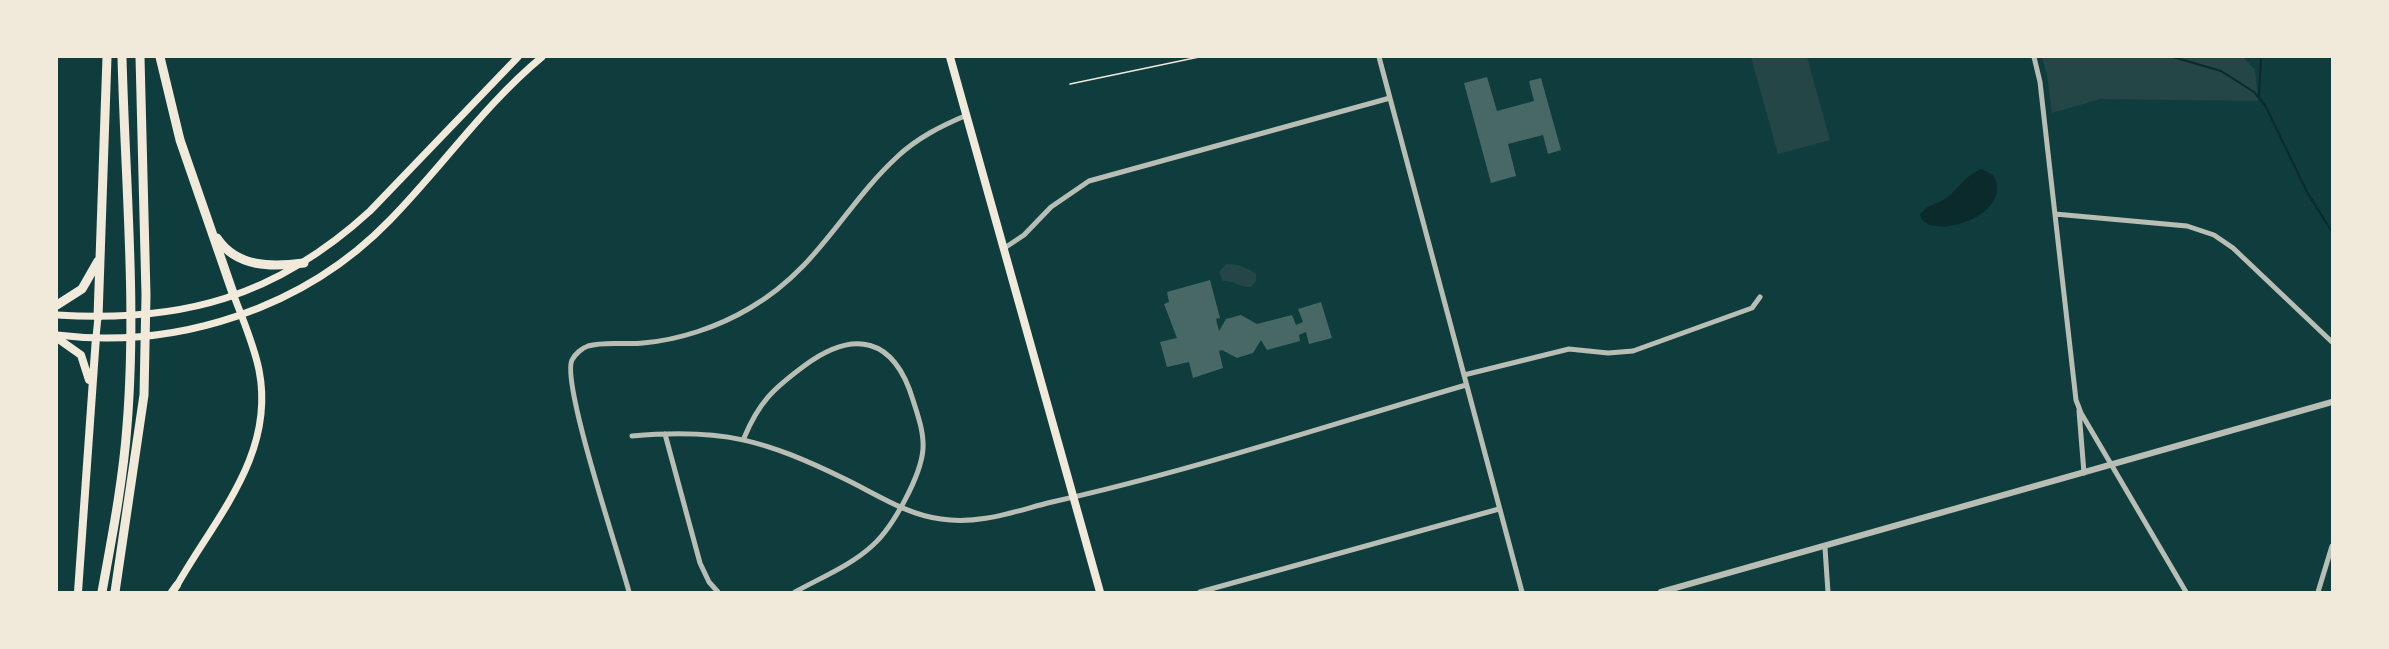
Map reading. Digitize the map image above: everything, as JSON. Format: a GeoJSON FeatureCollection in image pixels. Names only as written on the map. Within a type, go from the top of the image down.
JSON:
{"type":"FeatureCollection","features":[{"type":"Feature","properties":{"kind":"highway"},"geometry":{"type":"LineString","coordinates":[[98,316],[107,57]]}},
{"type":"Feature","properties":{"kind":"highway"},"geometry":{"type":"LineString","coordinates":[[102,592],[126,437],[129,372],[129,228],[122,57]]}},
{"type":"Feature","properties":{"kind":"highway"},"geometry":{"type":"LineString","coordinates":[[115,592],[144,394],[146,295],[140,57]]}},
{"type":"Feature","properties":{"kind":"highway"},"geometry":{"type":"LineString","coordinates":[[160,57],[180,140],[234,296]]}},
{"type":"Feature","properties":{"kind":"highway"},"geometry":{"type":"LineString","coordinates":[[211,229],[227,250],[248,262],[271,266],[304,263]]}},
{"type":"Feature","properties":{"kind":"highway"},"geometry":{"type":"LineString","coordinates":[[57,305],[82,289],[100,256]]}},
{"type":"Feature","properties":{"kind":"highway"},"geometry":{"type":"LineString","coordinates":[[57,337],[76,349],[86,364],[92,404]]}},
{"type":"Feature","properties":{"kind":"highway"},"geometry":{"type":"LineString","coordinates":[[78,592],[96,338]]}},
{"type":"Feature","properties":{"kind":"main road"},"geometry":{"type":"LineString","coordinates":[[57,315],[111,318],[167,313],[202,306],[234,296],[304,263],[344,235],[370,212],[518,57]]}},
{"type":"Feature","properties":{"kind":"main road"},"geometry":{"type":"LineString","coordinates":[[57,337],[111,338],[166,333],[241,315],[310,284],[368,242],[504,94],[542,57]]}},
{"type":"Feature","properties":{"kind":"main road"},"geometry":{"type":"LineString","coordinates":[[950,57],[1100,592]]}},
{"type":"Feature","properties":{"kind":"main road"},"geometry":{"type":"LineString","coordinates":[[493,82],[504,94]]}},
{"type":"Feature","properties":{"kind":"main road"},"geometry":{"type":"LineString","coordinates":[[174,590],[237,490],[258,433],[260,373],[234,296]]}},
{"type":"Feature","properties":{"kind":"main road"},"geometry":{"type":"LineString","coordinates":[[96,338],[98,316]]}},
{"type":"Feature","properties":{"kind":"street"},"geometry":{"type":"LineString","coordinates":[[1379,57],[1522,592]]}},
{"type":"Feature","properties":{"kind":"street"},"geometry":{"type":"LineString","coordinates":[[2034,57],[2040,82],[2084,473]]}},
{"type":"Feature","properties":{"kind":"street"},"geometry":{"type":"LineString","coordinates":[[1003,249],[1024,235],[1051,207],[1097,178],[1390,98]]}},
{"type":"Feature","properties":{"kind":"street"},"geometry":{"type":"LineString","coordinates":[[629,592],[579,420],[570,374],[572,361],[582,349],[595,345],[644,343],[666,339],[722,323],[741,314],[777,291],[804,268],[886,168],[910,146],[933,130],[967,115]]}},
{"type":"Feature","properties":{"kind":"street"},"geometry":{"type":"LineString","coordinates":[[2055,214],[2187,226],[2214,235],[2233,248],[2332,342]]}},
{"type":"Feature","properties":{"kind":"street"},"geometry":{"type":"LineString","coordinates":[[1464,375],[1569,349],[1608,353],[1633,351],[1752,308],[1760,297]]}},
{"type":"Feature","properties":{"kind":"street"},"geometry":{"type":"LineString","coordinates":[[744,438],[753,417],[768,394],[820,354],[849,344],[878,348],[891,357],[905,374],[922,434],[922,452],[917,471],[900,506],[887,530],[867,550],[795,592]]}},
{"type":"Feature","properties":{"kind":"street"},"geometry":{"type":"LineString","coordinates":[[632,436],[686,432],[744,438],[792,453],[900,506],[933,518],[966,520],[994,518],[1073,500],[1466,385]]}},
{"type":"Feature","properties":{"kind":"street"},"geometry":{"type":"LineString","coordinates":[[1661,592],[1825,548],[2332,402]]}},
{"type":"Feature","properties":{"kind":"street"},"geometry":{"type":"LineString","coordinates":[[2078,407],[2186,592]]}},
{"type":"Feature","properties":{"kind":"street"},"geometry":{"type":"LineString","coordinates":[[665,434],[700,563],[709,582],[718,592]]}},
{"type":"Feature","properties":{"kind":"street"},"geometry":{"type":"LineString","coordinates":[[1200,592],[1499,509]]}},
{"type":"Feature","properties":{"kind":"street"},"geometry":{"type":"LineString","coordinates":[[2318,592],[2332,546]]}},
{"type":"Feature","properties":{"kind":"street"},"geometry":{"type":"LineString","coordinates":[[1825,548],[1827,592]]}},
{"type":"Feature","properties":{"kind":"path"},"geometry":{"type":"LineString","coordinates":[[1070,84],[1199,57]]}},
{"type":"Feature","properties":{"kind":"shaded area"},"geometry":{"type":"Polygon","coordinates":[[[1751,57],[1807,57],[1830,140],[1778,154],[1751,57]]]}},
{"type":"Feature","properties":{"kind":"shaded area"},"geometry":{"type":"Polygon","coordinates":[[[2042,57],[2243,57],[2255,70],[2258,101],[2100,99],[2052,113],[2042,57]]]}},
{"type":"Feature","properties":{"kind":"shaded area"},"geometry":{"type":"Polygon","coordinates":[[[1981,169],[1993,175],[1997,190],[1993,202],[1982,213],[1968,221],[1953,225],[1938,226],[1926,223],[1920,215],[1925,209],[1948,197],[1970,175],[1981,169]]]}},
{"type":"Feature","properties":{"kind":"shaded area"},"geometry":{"type":"Polygon","coordinates":[[[1226,264],[1249,269],[1256,274],[1256,281],[1251,287],[1223,281],[1219,272],[1226,264]]]}},
{"type":"Feature","properties":{"kind":"building"},"geometry":{"type":"Polygon","coordinates":[[[1487,77],[1497,111],[1534,101],[1529,81],[1541,78],[1561,150],[1548,154],[1543,135],[1508,144],[1516,176],[1491,183],[1464,83],[1487,77]]]}},
{"type":"Feature","properties":{"kind":"building"},"geometry":{"type":"Polygon","coordinates":[[[1210,280],[1220,318],[1216,319],[1219,331],[1226,319],[1241,315],[1257,324],[1292,315],[1296,325],[1303,322],[1298,309],[1321,302],[1332,338],[1309,344],[1306,332],[1299,335],[1300,341],[1267,350],[1261,340],[1253,353],[1237,358],[1222,350],[1219,351],[1223,368],[1193,378],[1189,362],[1167,367],[1160,342],[1177,338],[1164,304],[1169,302],[1167,292],[1210,280]]]}},
{"type":"Feature","properties":{"kind":"waterway"},"geometry":{"type":"LineString","coordinates":[[2173,57],[2221,71],[2254,92],[2265,105],[2307,192],[2332,232]]}},
{"type":"Feature","properties":{"kind":"waterway"},"geometry":{"type":"LineString","coordinates":[[2259,96],[2261,57]]}}]}
